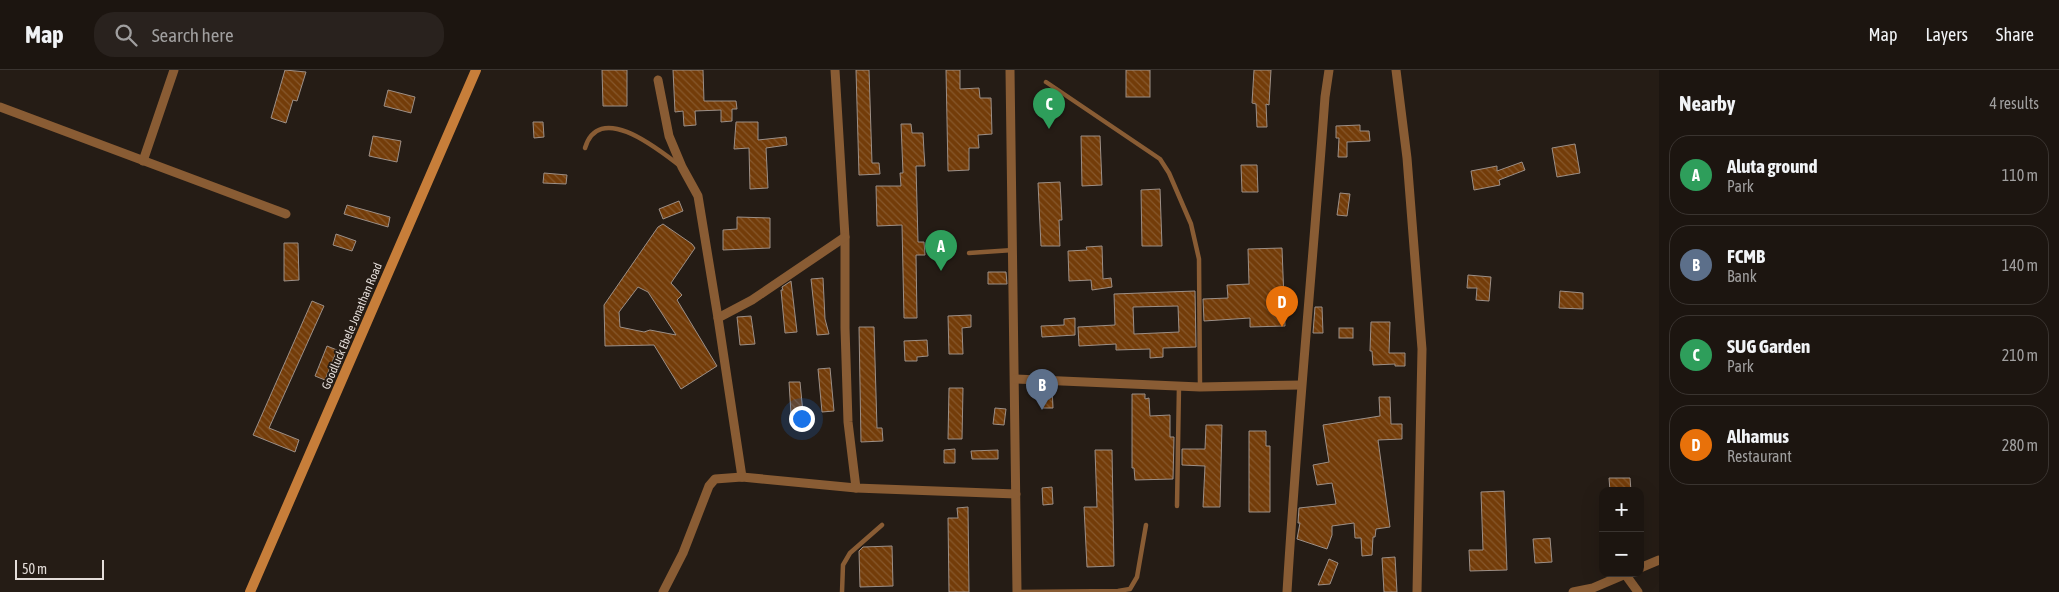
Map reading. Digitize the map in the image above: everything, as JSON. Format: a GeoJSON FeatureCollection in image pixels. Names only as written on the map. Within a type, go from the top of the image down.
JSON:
{"type":"FeatureCollection","features":[{"type":"Feature","properties":{"kind":"main road","name":"Goodluck Ebele Jonathan Road"},"geometry":{"type":"LineString","coordinates":[[250,592],[476,70]]}},
{"type":"Feature","properties":{"kind":"street"},"geometry":{"type":"LineString","coordinates":[[143,160],[174,70]]}},
{"type":"Feature","properties":{"kind":"street"},"geometry":{"type":"LineString","coordinates":[[835,70],[845,237],[848,422],[856,488]]}},
{"type":"Feature","properties":{"kind":"street"},"geometry":{"type":"LineString","coordinates":[[1010,70],[1017,592]]}},
{"type":"Feature","properties":{"kind":"street"},"geometry":{"type":"LineString","coordinates":[[1287,592],[1325,97],[1329,70]]}},
{"type":"Feature","properties":{"kind":"street"},"geometry":{"type":"LineString","coordinates":[[1396,70],[1407,158],[1422,349],[1417,592]]}},
{"type":"Feature","properties":{"kind":"street"},"geometry":{"type":"LineString","coordinates":[[658,80],[669,136],[682,167],[698,196],[742,478]]}},
{"type":"Feature","properties":{"kind":"street"},"geometry":{"type":"LineString","coordinates":[[0,107],[286,214]]}},
{"type":"Feature","properties":{"kind":"street"},"geometry":{"type":"LineString","coordinates":[[718,318],[752,300],[845,237]]}},
{"type":"Feature","properties":{"kind":"street"},"geometry":{"type":"LineString","coordinates":[[1015,379],[1200,387],[1302,384]]}},
{"type":"Feature","properties":{"kind":"street"},"geometry":{"type":"LineString","coordinates":[[663,592],[683,553],[711,482],[720,478],[742,478],[856,488],[1016,494]]}},
{"type":"Feature","properties":{"kind":"street"},"geometry":{"type":"LineString","coordinates":[[1644,566],[1659,560]]}},
{"type":"Feature","properties":{"kind":"street"},"geometry":{"type":"LineString","coordinates":[[1573,592],[1593,588],[1620,577]]}},
{"type":"Feature","properties":{"kind":"street"},"geometry":{"type":"LineString","coordinates":[[1629,577],[1638,592]]}},
{"type":"Feature","properties":{"kind":"lane"},"geometry":{"type":"LineString","coordinates":[[1046,82],[1160,159],[1169,173],[1191,224],[1199,259],[1200,387]]}},
{"type":"Feature","properties":{"kind":"lane"},"geometry":{"type":"LineString","coordinates":[[585,148],[591,134],[601,128],[622,130],[645,139],[682,167]]}},
{"type":"Feature","properties":{"kind":"lane"},"geometry":{"type":"LineString","coordinates":[[969,254],[1013,250]]}},
{"type":"Feature","properties":{"kind":"lane"},"geometry":{"type":"LineString","coordinates":[[1176,506],[1179,386]]}},
{"type":"Feature","properties":{"kind":"lane"},"geometry":{"type":"LineString","coordinates":[[842,592],[843,565],[850,552],[882,525]]}},
{"type":"Feature","properties":{"kind":"lane"},"geometry":{"type":"LineString","coordinates":[[1017,592],[1130,589],[1137,578],[1146,525]]}},
{"type":"Feature","properties":{"kind":"building"},"geometry":{"type":"Polygon","coordinates":[[[285,70],[306,72],[297,101],[293,100],[286,123],[271,118],[285,70]]]}},
{"type":"Feature","properties":{"kind":"building"},"geometry":{"type":"Polygon","coordinates":[[[602,70],[627,70],[627,106],[603,106],[602,70]]]}},
{"type":"Feature","properties":{"kind":"building"},"geometry":{"type":"Polygon","coordinates":[[[673,70],[703,70],[704,101],[736,101],[737,109],[732,109],[732,121],[721,122],[721,110],[695,111],[696,125],[684,126],[683,111],[675,112],[673,70]]]}},
{"type":"Feature","properties":{"kind":"building"},"geometry":{"type":"Polygon","coordinates":[[[856,70],[869,70],[872,163],[879,163],[880,174],[859,175],[856,70]]]}},
{"type":"Feature","properties":{"kind":"building"},"geometry":{"type":"Polygon","coordinates":[[[946,70],[960,70],[960,89],[979,88],[980,98],[991,98],[992,134],[978,135],[979,148],[969,148],[969,170],[948,171],[946,70]]]}},
{"type":"Feature","properties":{"kind":"building"},"geometry":{"type":"Polygon","coordinates":[[[1126,70],[1150,70],[1150,97],[1126,97],[1126,70]]]}},
{"type":"Feature","properties":{"kind":"building"},"geometry":{"type":"Polygon","coordinates":[[[1254,70],[1271,70],[1269,105],[1266,104],[1267,127],[1257,127],[1256,104],[1252,103],[1254,70]]]}},
{"type":"Feature","properties":{"kind":"building"},"geometry":{"type":"Polygon","coordinates":[[[388,90],[415,97],[411,113],[384,106],[388,90]]]}},
{"type":"Feature","properties":{"kind":"building"},"geometry":{"type":"Polygon","coordinates":[[[533,122],[543,122],[544,137],[534,138],[533,122]]]}},
{"type":"Feature","properties":{"kind":"building"},"geometry":{"type":"Polygon","coordinates":[[[736,122],[758,122],[758,140],[786,137],[787,145],[766,148],[768,188],[750,189],[749,148],[734,149],[736,122]]]}},
{"type":"Feature","properties":{"kind":"building"},"geometry":{"type":"Polygon","coordinates":[[[901,124],[911,124],[912,133],[923,133],[925,166],[916,166],[918,242],[924,242],[925,255],[916,255],[917,318],[904,318],[902,225],[877,226],[876,186],[901,186],[900,173],[903,173],[901,124]]]}},
{"type":"Feature","properties":{"kind":"building"},"geometry":{"type":"Polygon","coordinates":[[[1360,125],[1360,131],[1369,131],[1370,141],[1347,142],[1347,157],[1338,157],[1339,138],[1336,138],[1336,126],[1360,125]]]}},
{"type":"Feature","properties":{"kind":"building"},"geometry":{"type":"Polygon","coordinates":[[[373,136],[401,141],[397,162],[369,156],[373,136]]]}},
{"type":"Feature","properties":{"kind":"building"},"geometry":{"type":"Polygon","coordinates":[[[1081,136],[1100,136],[1102,185],[1082,186],[1081,136]]]}},
{"type":"Feature","properties":{"kind":"building"},"geometry":{"type":"Polygon","coordinates":[[[1575,144],[1580,173],[1557,177],[1552,148],[1575,144]]]}},
{"type":"Feature","properties":{"kind":"building"},"geometry":{"type":"Polygon","coordinates":[[[1522,162],[1525,170],[1499,180],[1500,185],[1474,190],[1471,171],[1497,166],[1497,171],[1522,162]]]}},
{"type":"Feature","properties":{"kind":"building"},"geometry":{"type":"Polygon","coordinates":[[[1241,165],[1257,165],[1258,192],[1242,192],[1241,165]]]}},
{"type":"Feature","properties":{"kind":"building"},"geometry":{"type":"Polygon","coordinates":[[[544,173],[567,175],[566,184],[543,183],[544,173]]]}},
{"type":"Feature","properties":{"kind":"building"},"geometry":{"type":"Polygon","coordinates":[[[1060,182],[1062,220],[1059,220],[1060,246],[1041,246],[1038,183],[1060,182]]]}},
{"type":"Feature","properties":{"kind":"building"},"geometry":{"type":"Polygon","coordinates":[[[1160,189],[1162,246],[1142,246],[1141,190],[1160,189]]]}},
{"type":"Feature","properties":{"kind":"building"},"geometry":{"type":"Polygon","coordinates":[[[1340,193],[1350,194],[1347,216],[1337,215],[1340,193]]]}},
{"type":"Feature","properties":{"kind":"building"},"geometry":{"type":"Polygon","coordinates":[[[679,201],[683,211],[663,219],[659,209],[679,201]]]}},
{"type":"Feature","properties":{"kind":"building"},"geometry":{"type":"Polygon","coordinates":[[[347,205],[390,217],[388,227],[344,214],[347,205]]]}},
{"type":"Feature","properties":{"kind":"building"},"geometry":{"type":"Polygon","coordinates":[[[737,217],[770,218],[770,248],[723,250],[723,230],[737,229],[737,217]]]}},
{"type":"Feature","properties":{"kind":"building"},"geometry":{"type":"Polygon","coordinates":[[[663,224],[695,248],[671,283],[682,295],[677,300],[717,366],[681,389],[654,345],[605,346],[604,305],[658,227],[663,224]],[[638,287],[619,312],[620,327],[644,332],[650,330],[676,335],[648,292],[638,287]]]}},
{"type":"Feature","properties":{"kind":"building"},"geometry":{"type":"Polygon","coordinates":[[[336,234],[356,241],[352,251],[333,245],[336,234]]]}},
{"type":"Feature","properties":{"kind":"building"},"geometry":{"type":"Polygon","coordinates":[[[284,243],[298,243],[299,280],[284,281],[284,243]]]}},
{"type":"Feature","properties":{"kind":"building"},"geometry":{"type":"Polygon","coordinates":[[[1102,246],[1103,279],[1111,278],[1112,287],[1092,290],[1091,280],[1069,281],[1068,251],[1087,250],[1086,247],[1102,246]]]}},
{"type":"Feature","properties":{"kind":"building"},"geometry":{"type":"Polygon","coordinates":[[[1282,248],[1285,326],[1250,327],[1250,318],[1204,321],[1203,299],[1228,298],[1227,285],[1249,284],[1248,249],[1282,248]]]}},
{"type":"Feature","properties":{"kind":"building"},"geometry":{"type":"Polygon","coordinates":[[[988,272],[1006,272],[1007,284],[988,284],[988,272]]]}},
{"type":"Feature","properties":{"kind":"building"},"geometry":{"type":"Polygon","coordinates":[[[1468,275],[1491,277],[1489,301],[1476,300],[1477,288],[1467,288],[1468,275]]]}},
{"type":"Feature","properties":{"kind":"building"},"geometry":{"type":"Polygon","coordinates":[[[823,278],[825,319],[829,334],[817,335],[811,279],[823,278]]]}},
{"type":"Feature","properties":{"kind":"building"},"geometry":{"type":"Polygon","coordinates":[[[791,281],[797,332],[785,333],[781,290],[783,290],[782,287],[791,281]]]}},
{"type":"Feature","properties":{"kind":"building"},"geometry":{"type":"Polygon","coordinates":[[[1195,291],[1196,347],[1163,348],[1163,357],[1150,358],[1150,349],[1116,350],[1116,344],[1079,346],[1078,327],[1115,325],[1114,294],[1195,291]],[[1178,306],[1133,307],[1134,334],[1179,332],[1178,306]]]}},
{"type":"Feature","properties":{"kind":"building"},"geometry":{"type":"Polygon","coordinates":[[[1560,291],[1583,293],[1583,309],[1559,308],[1560,291]]]}},
{"type":"Feature","properties":{"kind":"building"},"geometry":{"type":"Polygon","coordinates":[[[312,301],[324,306],[269,428],[299,440],[295,452],[253,435],[312,301]]]}},
{"type":"Feature","properties":{"kind":"building"},"geometry":{"type":"Polygon","coordinates":[[[1315,307],[1322,307],[1323,333],[1313,333],[1315,307]]]}},
{"type":"Feature","properties":{"kind":"building"},"geometry":{"type":"Polygon","coordinates":[[[971,315],[971,327],[962,328],[963,354],[949,354],[948,316],[971,315]]]}},
{"type":"Feature","properties":{"kind":"building"},"geometry":{"type":"Polygon","coordinates":[[[751,316],[755,344],[740,345],[737,317],[751,316]]]}},
{"type":"Feature","properties":{"kind":"building"},"geometry":{"type":"Polygon","coordinates":[[[1075,318],[1075,335],[1042,337],[1041,326],[1064,325],[1064,319],[1075,318]]]}},
{"type":"Feature","properties":{"kind":"building"},"geometry":{"type":"Polygon","coordinates":[[[1371,322],[1390,322],[1389,353],[1405,353],[1405,366],[1395,366],[1395,364],[1373,365],[1372,351],[1370,351],[1371,322]]]}},
{"type":"Feature","properties":{"kind":"building"},"geometry":{"type":"Polygon","coordinates":[[[859,327],[874,327],[877,428],[882,428],[883,441],[861,442],[859,327]]]}},
{"type":"Feature","properties":{"kind":"building"},"geometry":{"type":"Polygon","coordinates":[[[1339,328],[1353,328],[1353,338],[1339,338],[1339,328]]]}},
{"type":"Feature","properties":{"kind":"building"},"geometry":{"type":"Polygon","coordinates":[[[927,340],[928,356],[917,357],[917,361],[905,361],[904,341],[927,340]]]}},
{"type":"Feature","properties":{"kind":"building"},"geometry":{"type":"Polygon","coordinates":[[[327,346],[337,350],[325,380],[315,376],[327,346]]]}},
{"type":"Feature","properties":{"kind":"building"},"geometry":{"type":"Polygon","coordinates":[[[830,368],[834,411],[822,412],[818,369],[830,368]]]}},
{"type":"Feature","properties":{"kind":"building"},"geometry":{"type":"Polygon","coordinates":[[[789,382],[800,382],[803,413],[791,414],[789,382]]]}},
{"type":"Feature","properties":{"kind":"building"},"geometry":{"type":"Polygon","coordinates":[[[1042,386],[1052,387],[1053,408],[1042,408],[1042,386]]]}},
{"type":"Feature","properties":{"kind":"building"},"geometry":{"type":"Polygon","coordinates":[[[949,388],[963,388],[962,439],[948,439],[949,388]]]}},
{"type":"Feature","properties":{"kind":"building"},"geometry":{"type":"Polygon","coordinates":[[[1132,394],[1145,394],[1145,399],[1149,398],[1150,416],[1170,415],[1170,437],[1174,437],[1173,479],[1135,480],[1134,468],[1132,468],[1132,394]]]}},
{"type":"Feature","properties":{"kind":"building"},"geometry":{"type":"Polygon","coordinates":[[[1379,397],[1390,397],[1391,424],[1402,424],[1402,439],[1378,440],[1390,527],[1376,529],[1375,537],[1373,537],[1372,555],[1362,556],[1361,538],[1355,538],[1354,523],[1332,526],[1332,535],[1327,549],[1297,539],[1300,523],[1298,523],[1299,508],[1336,504],[1332,483],[1317,485],[1313,465],[1329,462],[1323,425],[1380,416],[1379,397]]]}},
{"type":"Feature","properties":{"kind":"building"},"geometry":{"type":"Polygon","coordinates":[[[995,408],[1006,409],[1004,425],[993,424],[995,408]]]}},
{"type":"Feature","properties":{"kind":"building"},"geometry":{"type":"Polygon","coordinates":[[[1206,425],[1222,425],[1220,507],[1203,507],[1205,466],[1182,465],[1182,449],[1205,449],[1206,425]]]}},
{"type":"Feature","properties":{"kind":"building"},"geometry":{"type":"Polygon","coordinates":[[[1249,431],[1266,431],[1266,446],[1270,446],[1270,512],[1249,512],[1249,431]]]}},
{"type":"Feature","properties":{"kind":"building"},"geometry":{"type":"Polygon","coordinates":[[[955,449],[955,463],[944,463],[944,450],[955,449]]]}},
{"type":"Feature","properties":{"kind":"building"},"geometry":{"type":"Polygon","coordinates":[[[998,450],[998,459],[972,459],[971,451],[998,450]]]}},
{"type":"Feature","properties":{"kind":"building"},"geometry":{"type":"Polygon","coordinates":[[[1095,450],[1112,450],[1114,566],[1087,567],[1084,507],[1097,507],[1095,450]]]}},
{"type":"Feature","properties":{"kind":"building"},"geometry":{"type":"Polygon","coordinates":[[[1609,478],[1630,478],[1631,487],[1610,487],[1609,478]]]}},
{"type":"Feature","properties":{"kind":"building"},"geometry":{"type":"Polygon","coordinates":[[[1052,487],[1053,504],[1043,505],[1042,488],[1052,487]]]}},
{"type":"Feature","properties":{"kind":"building"},"geometry":{"type":"Polygon","coordinates":[[[1504,491],[1507,570],[1470,571],[1469,550],[1483,550],[1481,492],[1504,491]]]}},
{"type":"Feature","properties":{"kind":"building"},"geometry":{"type":"Polygon","coordinates":[[[968,507],[969,592],[949,592],[948,518],[958,518],[957,508],[968,507]]]}},
{"type":"Feature","properties":{"kind":"building"},"geometry":{"type":"Polygon","coordinates":[[[1550,538],[1552,562],[1535,563],[1533,539],[1550,538]]]}},
{"type":"Feature","properties":{"kind":"building"},"geometry":{"type":"Polygon","coordinates":[[[892,546],[893,586],[860,587],[859,551],[863,547],[892,546]]]}},
{"type":"Feature","properties":{"kind":"building"},"geometry":{"type":"Polygon","coordinates":[[[1395,557],[1397,592],[1384,592],[1382,558],[1395,557]]]}},
{"type":"Feature","properties":{"kind":"building"},"geometry":{"type":"Polygon","coordinates":[[[1329,559],[1338,563],[1330,584],[1318,585],[1329,559]]]}},
{"type":"Feature","properties":{"kind":"place","name":"SUG Garden"},"geometry":{"type":"Point","coordinates":[1049,129]}},
{"type":"Feature","properties":{"kind":"place","name":"Aluta ground"},"geometry":{"type":"Point","coordinates":[941,271]}},
{"type":"Feature","properties":{"kind":"place","name":"Alhamus"},"geometry":{"type":"Point","coordinates":[1282,327]}},
{"type":"Feature","properties":{"kind":"place","name":"FCMB"},"geometry":{"type":"Point","coordinates":[1042,410]}}]}
